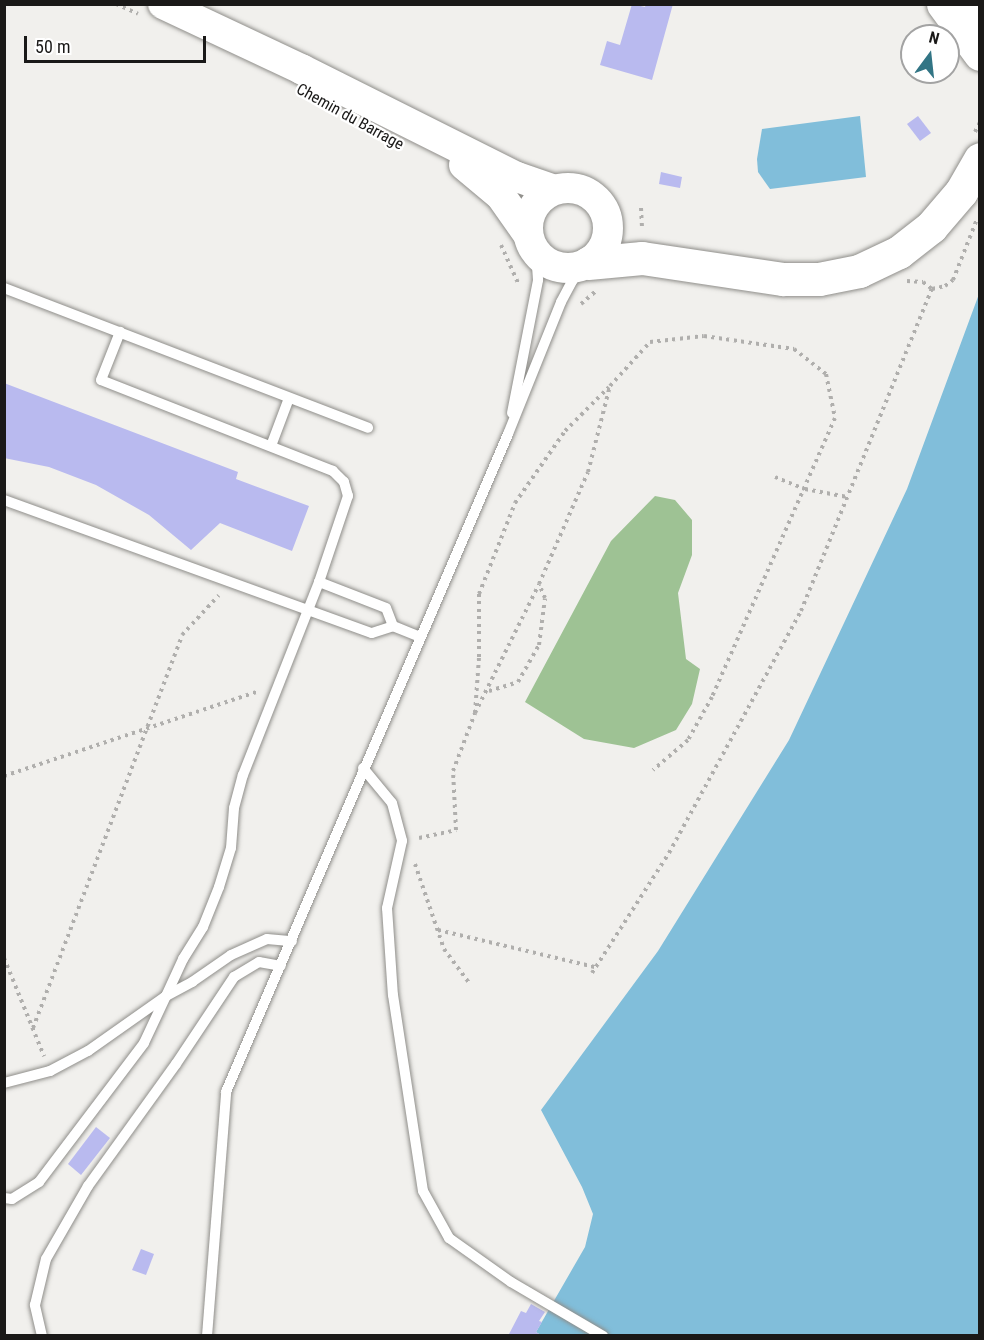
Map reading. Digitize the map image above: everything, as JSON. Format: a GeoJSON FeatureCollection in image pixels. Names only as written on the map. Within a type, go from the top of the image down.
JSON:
{"type":"FeatureCollection","features":[{"type":"Feature","properties":{"kind":"highway"},"geometry":{"type":"LineString","coordinates":[[943,4],[980,54]]}},
{"type":"Feature","properties":{"kind":"highway"},"geometry":{"type":"LineString","coordinates":[[974,4],[980,13]]}},
{"type":"Feature","properties":{"kind":"highway"},"geometry":{"type":"LineString","coordinates":[[588,263],[642,258],[783,279],[819,279],[859,271],[899,252],[931,227],[961,192],[975,150]]}},
{"type":"Feature","properties":{"kind":"main road","name":"Chemin du Barrage"},"geometry":{"type":"LineString","coordinates":[[155,11],[291,64],[422,132],[517,177],[554,190],[578,189],[589,194],[605,211],[608,235],[598,256],[588,263],[566,269],[544,261],[521,241],[489,184],[422,132]]}},
{"type":"Feature","properties":{"kind":"main road"},"geometry":{"type":"LineString","coordinates":[[521,241],[536,202],[554,190]]}},
{"type":"Feature","properties":{"kind":"lane"},"geometry":{"type":"LineString","coordinates":[[508,434],[538,280],[521,241]]}},
{"type":"Feature","properties":{"kind":"lane"},"geometry":{"type":"LineString","coordinates":[[207,1335],[226,1092],[508,434],[561,302],[572,281],[588,263]]}},
{"type":"Feature","properties":{"kind":"lane"},"geometry":{"type":"LineString","coordinates":[[4,288],[368,428]]}},
{"type":"Feature","properties":{"kind":"lane"},"geometry":{"type":"LineString","coordinates":[[4,1198],[12,1199],[39,1182],[144,1043],[183,959],[203,927],[231,848],[234,808],[243,775],[319,582],[348,496],[344,482],[333,471],[101,380],[120,332]]}},
{"type":"Feature","properties":{"kind":"lane"},"geometry":{"type":"LineString","coordinates":[[271,446],[290,398]]}},
{"type":"Feature","properties":{"kind":"lane"},"geometry":{"type":"LineString","coordinates":[[4,500],[372,633],[393,626],[420,637]]}},
{"type":"Feature","properties":{"kind":"lane"},"geometry":{"type":"LineString","coordinates":[[319,582],[386,608],[393,626]]}},
{"type":"Feature","properties":{"kind":"lane"},"geometry":{"type":"LineString","coordinates":[[363,768],[392,803],[402,841],[387,908],[393,995],[423,1191],[449,1238],[511,1282],[603,1335]]}},
{"type":"Feature","properties":{"kind":"lane"},"geometry":{"type":"LineString","coordinates":[[4,1083],[50,1071],[120,1030],[166,996],[192,982],[231,955],[267,939],[292,941]]}},
{"type":"Feature","properties":{"kind":"lane"},"geometry":{"type":"LineString","coordinates":[[42,1335],[35,1305],[46,1259],[88,1186],[176,1064],[234,977],[259,962],[281,966]]}},
{"type":"Feature","properties":{"kind":"path"},"geometry":{"type":"LineString","coordinates":[[116,4],[155,11]]}},
{"type":"Feature","properties":{"kind":"path"},"geometry":{"type":"LineString","coordinates":[[975,150],[980,122]]}},
{"type":"Feature","properties":{"kind":"path"},"geometry":{"type":"LineString","coordinates":[[641,208],[643,240]]}},
{"type":"Feature","properties":{"kind":"path"},"geometry":{"type":"LineString","coordinates":[[591,973],[669,853],[801,611],[932,289],[945,286],[953,280],[980,213]]}},
{"type":"Feature","properties":{"kind":"path"},"geometry":{"type":"LineString","coordinates":[[521,241],[515,279],[527,291]]}},
{"type":"Feature","properties":{"kind":"path"},"geometry":{"type":"LineString","coordinates":[[475,713],[479,657],[479,594],[515,503],[565,431],[650,342],[704,336],[794,349],[826,374],[835,418],[712,697],[688,740],[653,770]]}},
{"type":"Feature","properties":{"kind":"path"},"geometry":{"type":"LineString","coordinates":[[470,984],[444,949],[420,872],[402,841],[456,830],[453,771],[475,713],[488,691],[539,584],[588,472],[610,386]]}},
{"type":"Feature","properties":{"kind":"path"},"geometry":{"type":"LineString","coordinates":[[775,477],[805,489],[847,497]]}},
{"type":"Feature","properties":{"kind":"path"},"geometry":{"type":"LineString","coordinates":[[33,1028],[182,635],[230,583]]}},
{"type":"Feature","properties":{"kind":"path"},"geometry":{"type":"LineString","coordinates":[[488,691],[518,682],[539,645],[545,597],[539,584]]}},
{"type":"Feature","properties":{"kind":"path"},"geometry":{"type":"LineString","coordinates":[[4,776],[277,685]]}},
{"type":"Feature","properties":{"kind":"path"},"geometry":{"type":"LineString","coordinates":[[437,930],[595,967]]}},
{"type":"Feature","properties":{"kind":"path"},"geometry":{"type":"LineString","coordinates":[[4,958],[50,1071]]}},
{"type":"Feature","properties":{"kind":"green space"},"geometry":{"type":"Polygon","coordinates":[[[655,496],[675,500],[692,520],[692,555],[678,593],[686,659],[700,669],[692,704],[676,730],[634,748],[584,739],[525,702],[611,541],[655,496]]]}},
{"type":"Feature","properties":{"kind":"water"},"geometry":{"type":"Polygon","coordinates":[[[860,116],[866,177],[770,189],[758,172],[757,159],[762,129],[860,116]]]}},
{"type":"Feature","properties":{"kind":"water"},"geometry":{"type":"Polygon","coordinates":[[[979,294],[979,1335],[542,1336],[536,1332],[585,1247],[593,1214],[582,1187],[541,1110],[658,951],[789,740],[907,489],[979,294]]]}},
{"type":"Feature","properties":{"kind":"building"},"geometry":{"type":"Polygon","coordinates":[[[632,4],[645,7],[646,4],[673,4],[652,80],[600,65],[607,41],[620,45],[632,4]]]}},
{"type":"Feature","properties":{"kind":"building"},"geometry":{"type":"Polygon","coordinates":[[[918,116],[931,133],[920,141],[907,124],[918,116]]]}},
{"type":"Feature","properties":{"kind":"building"},"geometry":{"type":"Polygon","coordinates":[[[661,172],[682,177],[680,188],[659,184],[661,172]]]}},
{"type":"Feature","properties":{"kind":"building"},"geometry":{"type":"Polygon","coordinates":[[[4,383],[238,472],[236,479],[309,506],[292,551],[220,523],[191,550],[149,515],[96,485],[49,467],[4,458],[4,383]]]}},
{"type":"Feature","properties":{"kind":"building"},"geometry":{"type":"Polygon","coordinates":[[[96,1127],[110,1138],[81,1175],[68,1164],[96,1127]]]}},
{"type":"Feature","properties":{"kind":"building"},"geometry":{"type":"Polygon","coordinates":[[[141,1249],[154,1254],[146,1275],[132,1270],[141,1249]]]}},
{"type":"Feature","properties":{"kind":"building"},"geometry":{"type":"Polygon","coordinates":[[[531,1304],[545,1312],[536,1332],[542,1336],[508,1336],[521,1311],[526,1313],[531,1304]]]}}]}
